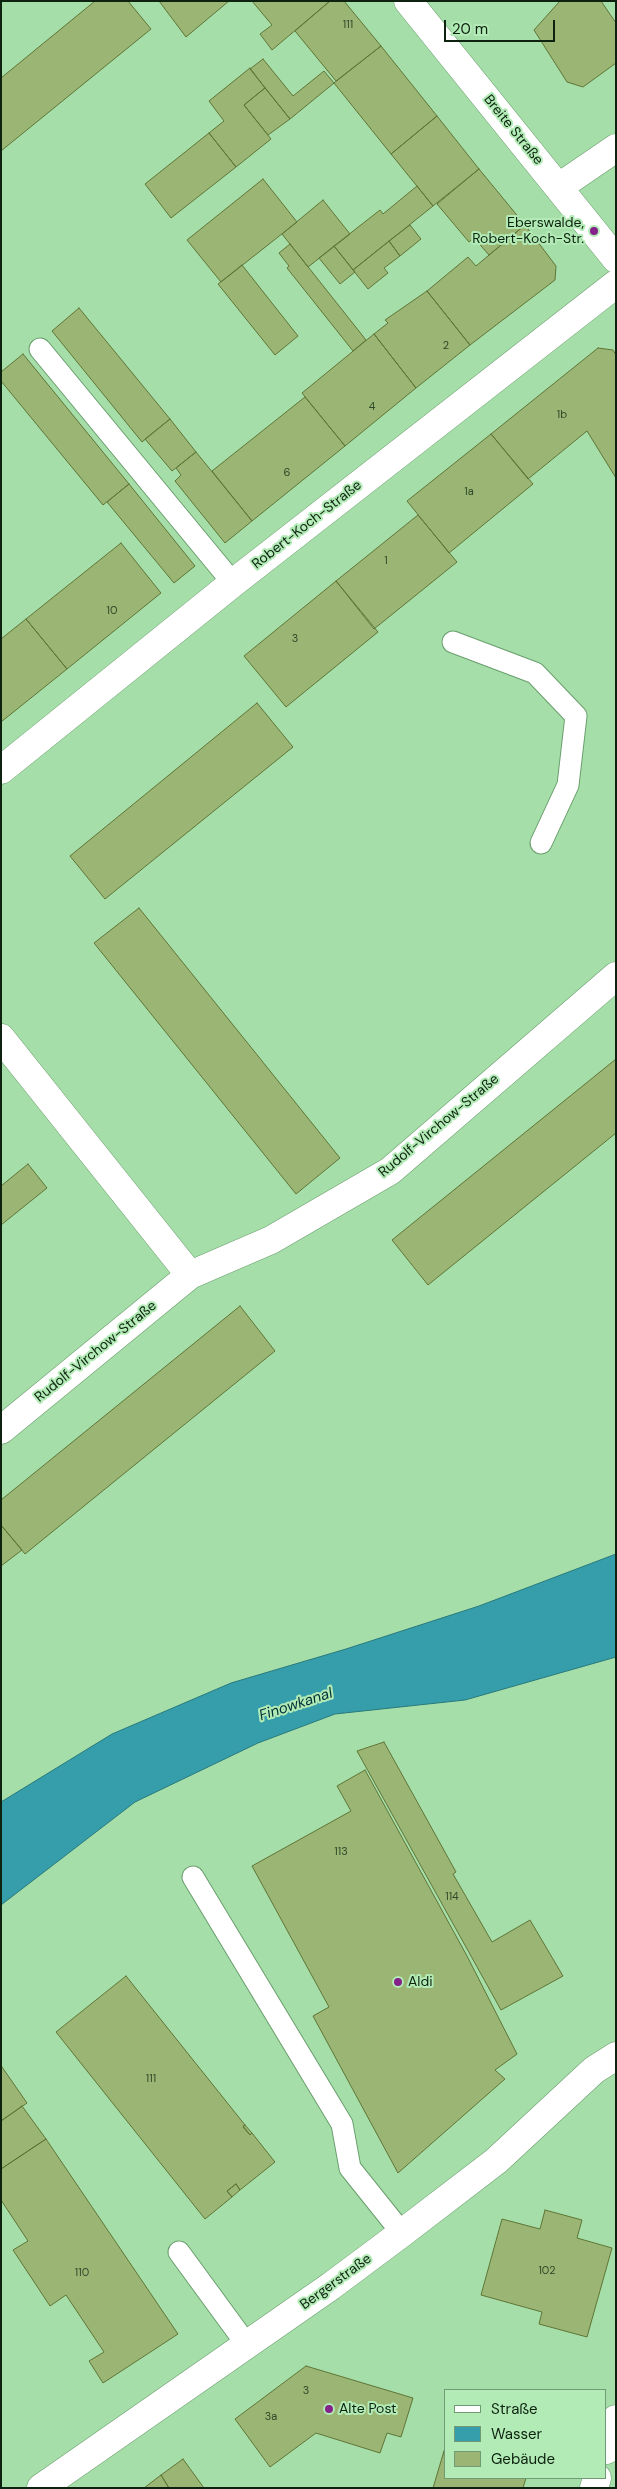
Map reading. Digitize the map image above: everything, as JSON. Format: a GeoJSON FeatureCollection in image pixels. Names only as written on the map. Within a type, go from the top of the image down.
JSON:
{"type":"FeatureCollection","features":[{"type":"Feature","properties":{"kind":"street","name":"Breite Straße"},"geometry":{"type":"LineString","coordinates":[[408,1],[616,259]]}},
{"type":"Feature","properties":{"kind":"street"},"geometry":{"type":"LineString","coordinates":[[559,188],[616,148]]}},
{"type":"Feature","properties":{"kind":"street","name":"Robert-Koch-Straße"},"geometry":{"type":"LineString","coordinates":[[1,770],[233,583],[616,284]]}},
{"type":"Feature","properties":{"kind":"street","name":"Rudolf-Virchow-Straße"},"geometry":{"type":"LineString","coordinates":[[1,1430],[190,1275],[271,1240],[390,1170],[616,976]]}},
{"type":"Feature","properties":{"kind":"street"},"geometry":{"type":"LineString","coordinates":[[1,1038],[190,1275]]}},
{"type":"Feature","properties":{"kind":"street","name":"Bergerstraße"},"geometry":{"type":"LineString","coordinates":[[41,2488],[331,2286],[402,2233],[496,2161],[594,2070],[616,2056]]}},
{"type":"Feature","properties":{"kind":"street"},"geometry":{"type":"LineString","coordinates":[[607,2447],[616,2419]]}},
{"type":"Feature","properties":{"kind":"lane"},"geometry":{"type":"LineString","coordinates":[[40,349],[233,583]]}},
{"type":"Feature","properties":{"kind":"lane"},"geometry":{"type":"LineString","coordinates":[[452,642],[535,673],[576,716],[568,785],[540,843]]}},
{"type":"Feature","properties":{"kind":"lane"},"geometry":{"type":"LineString","coordinates":[[193,1877],[342,2124],[350,2168],[402,2233]]}},
{"type":"Feature","properties":{"kind":"lane"},"geometry":{"type":"LineString","coordinates":[[178,2252],[246,2345]]}},
{"type":"Feature","properties":{"kind":"water","name":"Finowkanal"},"geometry":{"type":"Polygon","coordinates":[[[616,1554],[616,1657],[465,1700],[335,1714],[258,1743],[135,1802],[1,1905],[1,1802],[112,1734],[231,1683],[346,1649],[479,1606],[616,1554]]]}},
{"type":"Feature","properties":{"kind":"building"},"geometry":{"type":"Polygon","coordinates":[[[95,1],[128,1],[151,29],[1,151],[1,78],[95,1]]]}},
{"type":"Feature","properties":{"kind":"building"},"geometry":{"type":"Polygon","coordinates":[[[159,1],[229,1],[186,37],[159,1]]]}},
{"type":"Feature","properties":{"kind":"building"},"geometry":{"type":"Polygon","coordinates":[[[252,1],[330,1],[272,50],[260,34],[272,25],[252,1]]]}},
{"type":"Feature","properties":{"kind":"building"},"geometry":{"type":"Polygon","coordinates":[[[330,1],[344,1],[381,46],[336,81],[295,31],[330,1]]]}},
{"type":"Feature","properties":{"kind":"building"},"geometry":{"type":"Polygon","coordinates":[[[560,1],[601,1],[616,23],[616,63],[583,87],[567,82],[534,30],[560,1]]]}},
{"type":"Feature","properties":{"kind":"building"},"geometry":{"type":"Polygon","coordinates":[[[381,46],[437,116],[391,154],[334,83],[381,46]]]}},
{"type":"Feature","properties":{"kind":"building"},"geometry":{"type":"Polygon","coordinates":[[[263,59],[293,96],[324,71],[334,83],[290,119],[250,69],[263,59]]]}},
{"type":"Feature","properties":{"kind":"building"},"geometry":{"type":"Polygon","coordinates":[[[250,68],[265,88],[244,105],[271,139],[236,167],[209,133],[224,121],[209,101],[250,68]]]}},
{"type":"Feature","properties":{"kind":"building"},"geometry":{"type":"Polygon","coordinates":[[[265,88],[290,119],[268,135],[244,105],[265,88]]]}},
{"type":"Feature","properties":{"kind":"building"},"geometry":{"type":"Polygon","coordinates":[[[437,116],[479,169],[433,206],[391,154],[437,116]]]}},
{"type":"Feature","properties":{"kind":"building"},"geometry":{"type":"Polygon","coordinates":[[[209,133],[236,167],[171,218],[145,184],[209,133]]]}},
{"type":"Feature","properties":{"kind":"building"},"geometry":{"type":"Polygon","coordinates":[[[479,169],[525,225],[489,255],[474,238],[469,242],[437,204],[479,169]]]}},
{"type":"Feature","properties":{"kind":"building"},"geometry":{"type":"Polygon","coordinates":[[[263,179],[297,222],[221,282],[187,240],[263,179]]]}},
{"type":"Feature","properties":{"kind":"building"},"geometry":{"type":"Polygon","coordinates":[[[417,186],[433,206],[353,270],[334,246],[380,210],[383,214],[417,186]]]}},
{"type":"Feature","properties":{"kind":"building"},"geometry":{"type":"Polygon","coordinates":[[[323,200],[350,234],[308,267],[282,234],[323,200]]]}},
{"type":"Feature","properties":{"kind":"building"},"geometry":{"type":"Polygon","coordinates":[[[410,225],[421,239],[400,256],[389,241],[410,225]]]}},
{"type":"Feature","properties":{"kind":"building"},"geometry":{"type":"Polygon","coordinates":[[[525,225],[556,266],[555,280],[470,345],[427,291],[468,257],[476,266],[525,225]]]}},
{"type":"Feature","properties":{"kind":"building"},"geometry":{"type":"Polygon","coordinates":[[[389,241],[400,256],[384,268],[388,273],[368,289],[353,270],[389,241]]]}},
{"type":"Feature","properties":{"kind":"building"},"geometry":{"type":"Polygon","coordinates":[[[290,244],[366,340],[353,351],[287,268],[289,266],[279,253],[290,244]]]}},
{"type":"Feature","properties":{"kind":"building"},"geometry":{"type":"Polygon","coordinates":[[[334,246],[355,272],[340,284],[319,258],[334,246]]]}},
{"type":"Feature","properties":{"kind":"building"},"geometry":{"type":"Polygon","coordinates":[[[242,265],[298,336],[275,355],[218,284],[242,265]]]}},
{"type":"Feature","properties":{"kind":"building"},"geometry":{"type":"Polygon","coordinates":[[[427,291],[470,345],[416,388],[374,334],[388,323],[385,320],[427,291]]]}},
{"type":"Feature","properties":{"kind":"building"},"geometry":{"type":"Polygon","coordinates":[[[79,308],[170,419],[142,442],[52,331],[79,308]]]}},
{"type":"Feature","properties":{"kind":"building"},"geometry":{"type":"Polygon","coordinates":[[[374,334],[416,388],[345,446],[302,393],[374,334]]]}},
{"type":"Feature","properties":{"kind":"building"},"geometry":{"type":"Polygon","coordinates":[[[598,348],[613,350],[616,355],[616,478],[587,431],[528,479],[491,434],[598,348]]]}},
{"type":"Feature","properties":{"kind":"building"},"geometry":{"type":"Polygon","coordinates":[[[23,354],[129,484],[103,505],[1,381],[1,372],[23,354]]]}},
{"type":"Feature","properties":{"kind":"building"},"geometry":{"type":"Polygon","coordinates":[[[305,397],[345,446],[252,521],[212,471],[305,397]]]}},
{"type":"Feature","properties":{"kind":"building"},"geometry":{"type":"Polygon","coordinates":[[[170,419],[196,452],[172,471],[145,439],[170,419]]]}},
{"type":"Feature","properties":{"kind":"building"},"geometry":{"type":"Polygon","coordinates":[[[491,434],[533,484],[449,553],[407,501],[491,434]]]}},
{"type":"Feature","properties":{"kind":"building"},"geometry":{"type":"Polygon","coordinates":[[[196,452],[252,521],[225,543],[175,481],[181,475],[176,468],[196,452]]]}},
{"type":"Feature","properties":{"kind":"building"},"geometry":{"type":"Polygon","coordinates":[[[129,484],[195,566],[174,583],[107,502],[129,484]]]}},
{"type":"Feature","properties":{"kind":"building"},"geometry":{"type":"Polygon","coordinates":[[[418,515],[457,562],[374,629],[336,581],[418,515]]]}},
{"type":"Feature","properties":{"kind":"building"},"geometry":{"type":"Polygon","coordinates":[[[121,543],[161,593],[67,669],[26,619],[121,543]]]}},
{"type":"Feature","properties":{"kind":"building"},"geometry":{"type":"Polygon","coordinates":[[[336,581],[378,632],[286,707],[244,656],[336,581]]]}},
{"type":"Feature","properties":{"kind":"building"},"geometry":{"type":"Polygon","coordinates":[[[26,619],[67,669],[1,722],[1,639],[26,619]]]}},
{"type":"Feature","properties":{"kind":"building"},"geometry":{"type":"Polygon","coordinates":[[[257,703],[293,747],[105,899],[70,856],[257,703]]]}},
{"type":"Feature","properties":{"kind":"building"},"geometry":{"type":"Polygon","coordinates":[[[139,908],[340,1158],[296,1194],[94,943],[139,908]]]}},
{"type":"Feature","properties":{"kind":"building"},"geometry":{"type":"Polygon","coordinates":[[[616,1059],[616,1133],[428,1285],[392,1240],[616,1059]]]}},
{"type":"Feature","properties":{"kind":"building"},"geometry":{"type":"Polygon","coordinates":[[[28,1164],[47,1188],[1,1225],[1,1186],[28,1164]]]}},
{"type":"Feature","properties":{"kind":"building"},"geometry":{"type":"Polygon","coordinates":[[[240,1306],[275,1351],[25,1554],[1,1525],[1,1500],[240,1306]]]}},
{"type":"Feature","properties":{"kind":"building"},"geometry":{"type":"Polygon","coordinates":[[[1,1525],[22,1550],[1,1566],[1,1525]]]}},
{"type":"Feature","properties":{"kind":"building"},"geometry":{"type":"Polygon","coordinates":[[[384,1742],[456,1872],[453,1874],[492,1942],[530,1920],[563,1976],[501,2010],[357,1751],[384,1742]]]}},
{"type":"Feature","properties":{"kind":"building","name":"Aldi"},"geometry":{"type":"Polygon","coordinates":[[[365,1770],[467,1956],[517,2054],[495,2070],[505,2079],[398,2173],[313,2016],[329,2007],[252,1866],[351,1811],[337,1786],[365,1770]]]}},
{"type":"Feature","properties":{"kind":"building"},"geometry":{"type":"Polygon","coordinates":[[[126,1976],[245,2125],[243,2127],[250,2135],[252,2133],[275,2162],[240,2190],[236,2184],[227,2191],[232,2197],[205,2219],[56,2032],[126,1976]]]}},
{"type":"Feature","properties":{"kind":"building"},"geometry":{"type":"Polygon","coordinates":[[[1,2067],[27,2103],[1,2121],[1,2067]]]}},
{"type":"Feature","properties":{"kind":"building"},"geometry":{"type":"Polygon","coordinates":[[[22,2106],[46,2139],[1,2169],[1,2121],[22,2106]]]}},
{"type":"Feature","properties":{"kind":"building"},"geometry":{"type":"Polygon","coordinates":[[[245,2125],[252,2133],[250,2135],[243,2126],[245,2125]]]}},
{"type":"Feature","properties":{"kind":"building"},"geometry":{"type":"Polygon","coordinates":[[[46,2139],[178,2334],[103,2383],[89,2361],[104,2352],[66,2295],[50,2306],[13,2250],[28,2241],[1,2200],[1,2169],[46,2139]]]}},
{"type":"Feature","properties":{"kind":"building"},"geometry":{"type":"Polygon","coordinates":[[[236,2184],[240,2190],[232,2197],[227,2191],[236,2184]]]}},
{"type":"Feature","properties":{"kind":"building"},"geometry":{"type":"Polygon","coordinates":[[[545,2210],[582,2220],[577,2238],[612,2248],[587,2337],[539,2324],[542,2312],[481,2295],[502,2219],[540,2229],[545,2210]]]}},
{"type":"Feature","properties":{"kind":"building","name":"Alte Post"},"geometry":{"type":"Polygon","coordinates":[[[306,2366],[413,2398],[401,2437],[387,2433],[380,2453],[316,2433],[270,2467],[235,2419],[306,2366]]]}},
{"type":"Feature","properties":{"kind":"building"},"geometry":{"type":"Polygon","coordinates":[[[444,2451],[444,2479],[526,2479],[523,2488],[433,2488],[444,2451]]]}},
{"type":"Feature","properties":{"kind":"building"},"geometry":{"type":"Polygon","coordinates":[[[183,2459],[204,2488],[169,2488],[161,2475],[183,2459]]]}},
{"type":"Feature","properties":{"kind":"building"},"geometry":{"type":"Polygon","coordinates":[[[161,2475],[169,2488],[144,2488],[161,2475]]]}},
{"type":"Feature","properties":{"kind":"place","name":"Eberswalde, Robert-Koch-Str."},"geometry":{"type":"Point","coordinates":[594,231]}},
{"type":"Feature","properties":{"kind":"place","name":"Aldi"},"geometry":{"type":"Point","coordinates":[398,1982]}},
{"type":"Feature","properties":{"kind":"place","name":"Alte Post"},"geometry":{"type":"Point","coordinates":[329,2409]}}]}
